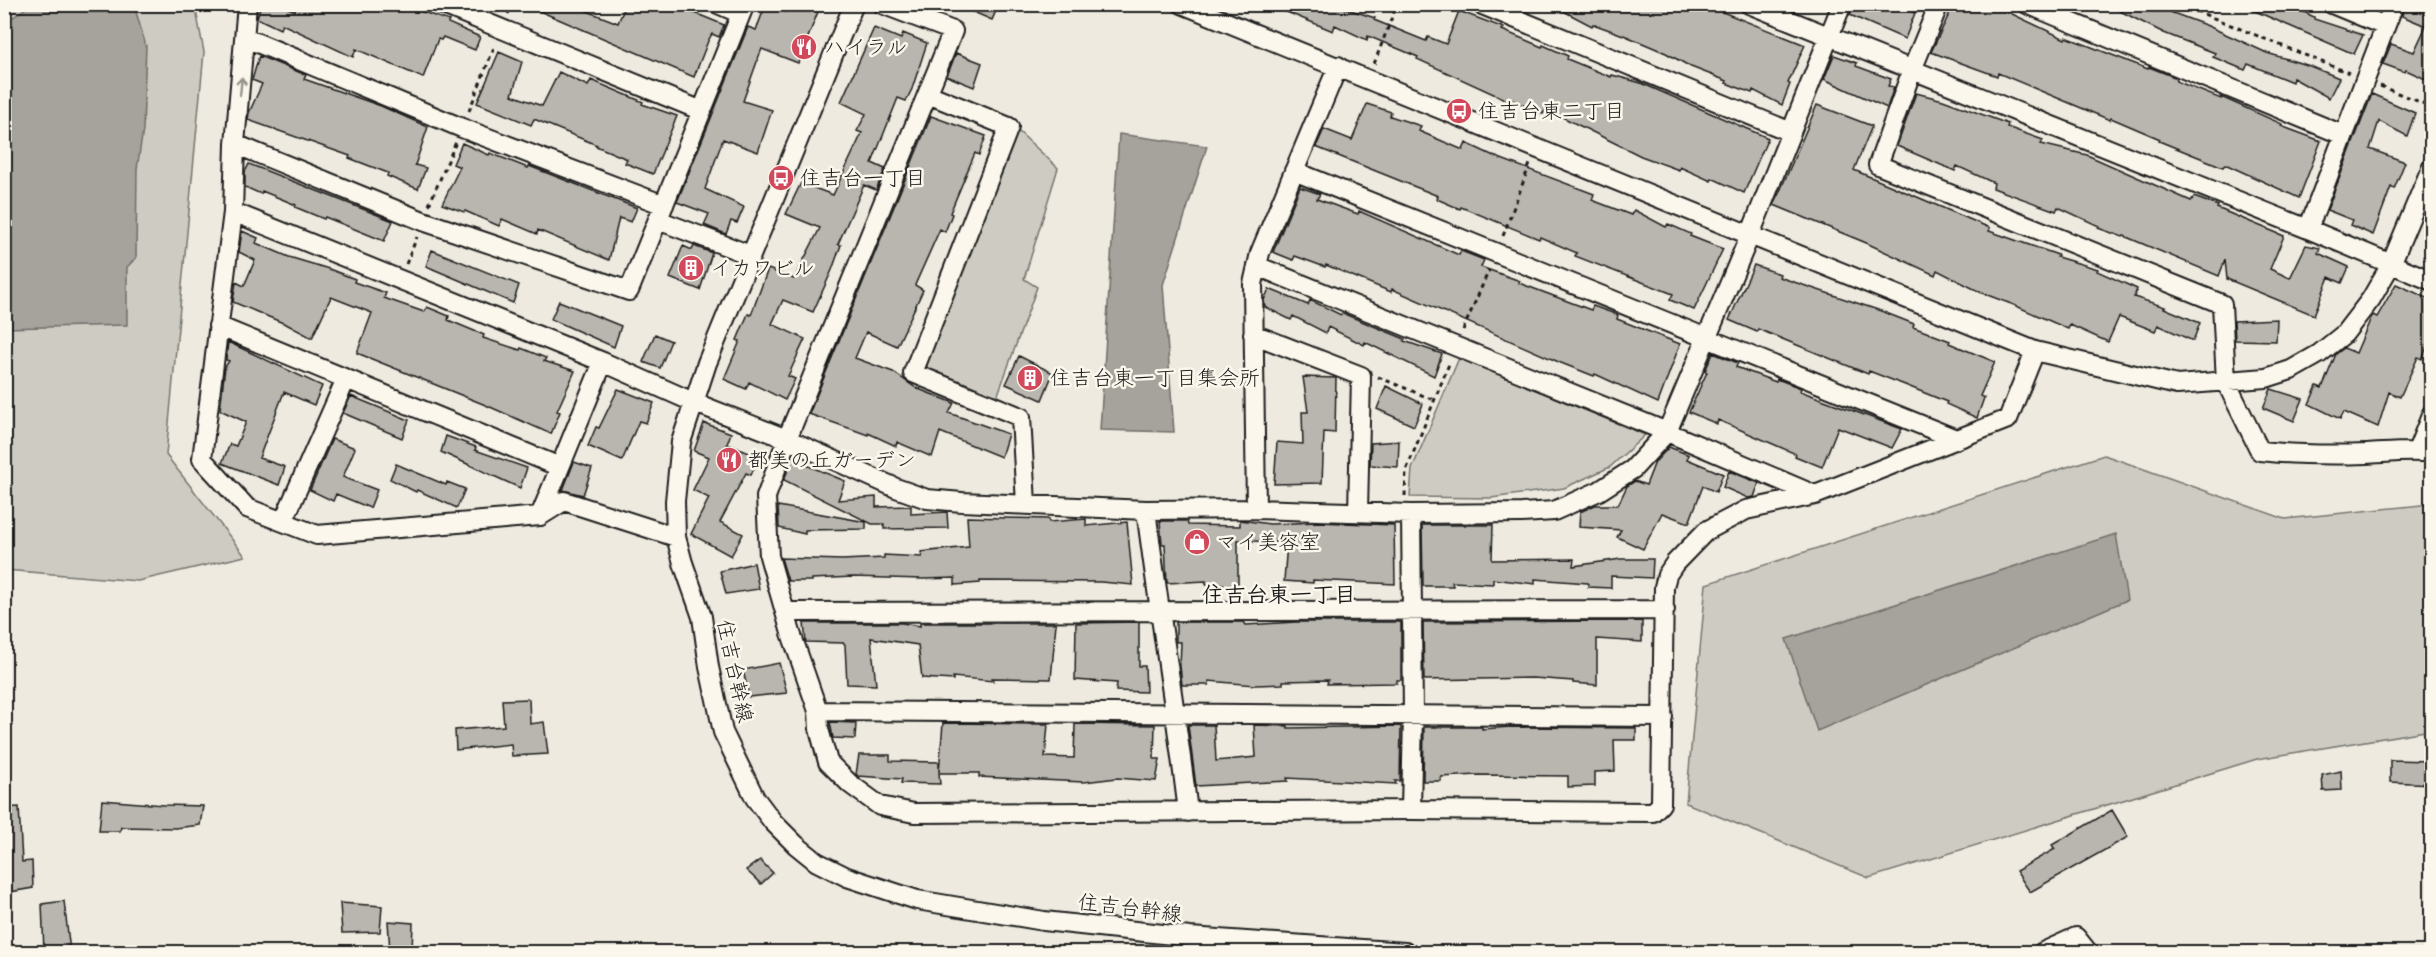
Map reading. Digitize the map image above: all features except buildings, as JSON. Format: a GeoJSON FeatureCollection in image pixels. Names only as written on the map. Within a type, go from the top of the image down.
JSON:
{"type":"FeatureCollection","features":[{"type":"Feature","properties":{"kind":"street"},"geometry":{"type":"LineString","coordinates":[[247,4],[246,39],[235,144],[233,212],[202,459],[247,508],[317,535],[540,516],[564,501],[676,537]]}},
{"type":"Feature","properties":{"kind":"street"},"geometry":{"type":"LineString","coordinates":[[441,4],[702,111]]}},
{"type":"Feature","properties":{"kind":"street"},"geometry":{"type":"LineString","coordinates":[[235,144],[423,221],[629,291],[743,9],[718,4]]}},
{"type":"Feature","properties":{"kind":"street","name":"住吉台幹線"},"geometry":{"type":"LineString","coordinates":[[854,4],[750,255],[693,402],[681,442],[675,501],[676,537],[702,617],[709,667],[723,732],[755,798],[773,822],[796,845],[818,862],[847,878],[917,900],[980,911],[1190,938],[1405,952]]}},
{"type":"Feature","properties":{"kind":"street"},"geometry":{"type":"LineString","coordinates":[[882,4],[953,30],[787,439],[766,497],[769,556],[791,633],[818,711],[819,729],[828,762],[850,784],[880,806],[914,813],[1411,810],[1653,812],[1661,804],[1664,588],[1667,575],[1675,563],[1706,531],[1746,510],[1815,495],[2008,419],[2035,351]]}},
{"type":"Feature","properties":{"kind":"street"},"geometry":{"type":"LineString","coordinates":[[1182,4],[2035,351],[2177,385],[2266,378],[2291,370],[2319,354],[2344,334],[2370,299],[2391,264],[2432,166]]}},
{"type":"Feature","properties":{"kind":"street"},"geometry":{"type":"LineString","coordinates":[[1480,4],[1791,132]]}},
{"type":"Feature","properties":{"kind":"street"},"geometry":{"type":"LineString","coordinates":[[1749,4],[2432,281]]}},
{"type":"Feature","properties":{"kind":"street"},"geometry":{"type":"LineString","coordinates":[[233,212],[603,362],[693,402],[787,439],[896,489],[927,499],[1146,510],[1256,509],[1408,514],[1554,511],[1599,490],[1633,469],[1666,432],[1750,235],[1842,4]]}},
{"type":"Feature","properties":{"kind":"street"},"geometry":{"type":"LineString","coordinates":[[1939,4],[1912,70],[1878,165],[2222,304],[2226,382],[2260,450],[2279,453],[2424,452],[2432,413]]}},
{"type":"Feature","properties":{"kind":"street"},"geometry":{"type":"LineString","coordinates":[[2027,4],[2343,135]]}},
{"type":"Feature","properties":{"kind":"street"},"geometry":{"type":"LineString","coordinates":[[2332,4],[2385,26]]}},
{"type":"Feature","properties":{"kind":"street"},"geometry":{"type":"LineString","coordinates":[[2308,229],[2394,4]]}},
{"type":"Feature","properties":{"kind":"street"},"geometry":{"type":"LineString","coordinates":[[246,39],[661,213],[750,255]]}},
{"type":"Feature","properties":{"kind":"street"},"geometry":{"type":"LineString","coordinates":[[1256,509],[1253,284],[1260,253],[1338,66]]}},
{"type":"Feature","properties":{"kind":"street"},"geometry":{"type":"LineString","coordinates":[[928,94],[1009,127],[913,373],[1021,417],[1026,504]]}},
{"type":"Feature","properties":{"kind":"street"},"geometry":{"type":"LineString","coordinates":[[1294,171],[1956,439]]}},
{"type":"Feature","properties":{"kind":"street"},"geometry":{"type":"LineString","coordinates":[[1257,266],[1815,495]]}},
{"type":"Feature","properties":{"kind":"street"},"geometry":{"type":"LineString","coordinates":[[219,326],[560,467]]}},
{"type":"Feature","properties":{"kind":"street"},"geometry":{"type":"LineString","coordinates":[[1253,334],[1361,376],[1358,512]]}},
{"type":"Feature","properties":{"kind":"street"},"geometry":{"type":"LineString","coordinates":[[540,516],[603,362]]}},
{"type":"Feature","properties":{"kind":"street"},"geometry":{"type":"LineString","coordinates":[[283,522],[346,379]]}},
{"type":"Feature","properties":{"kind":"street"},"geometry":{"type":"LineString","coordinates":[[1146,510],[1188,812]]}},
{"type":"Feature","properties":{"kind":"street"},"geometry":{"type":"LineString","coordinates":[[1408,514],[1413,611],[1411,810]]}},
{"type":"Feature","properties":{"kind":"street"},"geometry":{"type":"LineString","coordinates":[[786,612],[1665,610]]}},
{"type":"Feature","properties":{"kind":"street"},"geometry":{"type":"LineString","coordinates":[[818,711],[1663,717]]}},
{"type":"Feature","properties":{"kind":"street"},"geometry":{"type":"LineString","coordinates":[[2043,952],[2076,937],[2088,952]]}},
{"type":"Feature","properties":{"kind":"path"},"geometry":{"type":"LineString","coordinates":[[1368,79],[1397,4]]}},
{"type":"Feature","properties":{"kind":"path"},"geometry":{"type":"LineString","coordinates":[[2179,4],[2432,107]]}},
{"type":"Feature","properties":{"kind":"path"},"geometry":{"type":"LineString","coordinates":[[400,280],[423,221]]}},
{"type":"Feature","properties":{"kind":"path"},"geometry":{"type":"LineString","coordinates":[[1408,514],[1406,471],[1456,347]]}},
{"type":"Feature","properties":{"kind":"path"},"geometry":{"type":"LineString","coordinates":[[1361,376],[1376,376],[1434,400]]}},
{"type":"Feature","properties":{"kind":"shaded area"},"geometry":{"type":"Polygon","coordinates":[[[4,5],[195,5],[204,52],[166,455],[245,556],[138,581],[5,570],[4,5]]]}},
{"type":"Feature","properties":{"kind":"shaded area"},"geometry":{"type":"Polygon","coordinates":[[[30,5],[134,5],[146,46],[143,130],[137,169],[136,258],[127,267],[127,325],[5,328],[5,32],[12,18],[30,5]]]}},
{"type":"Feature","properties":{"kind":"shaded area"},"geometry":{"type":"Polygon","coordinates":[[[1017,130],[1058,168],[1024,279],[1037,287],[997,397],[927,368],[927,356],[1017,130]]]}},
{"type":"Feature","properties":{"kind":"shaded area"},"geometry":{"type":"Polygon","coordinates":[[[1119,134],[1207,146],[1163,285],[1174,432],[1100,430],[1119,134]]]}},
{"type":"Feature","properties":{"kind":"shaded area"},"geometry":{"type":"Polygon","coordinates":[[[1459,358],[1645,435],[1610,467],[1564,488],[1491,498],[1410,497],[1412,469],[1459,358]]]}},
{"type":"Feature","properties":{"kind":"shaded area"},"geometry":{"type":"Polygon","coordinates":[[[2104,455],[2285,519],[2431,504],[2431,730],[2257,759],[1869,878],[1686,803],[1706,584],[2104,455]]]}},
{"type":"Feature","properties":{"kind":"shaded area"},"geometry":{"type":"Polygon","coordinates":[[[2116,534],[2127,600],[1817,731],[1786,639],[2116,534]]]}},
{"type":"Feature","properties":{"kind":"place","name":"ハイラル"},"geometry":{"type":"Point","coordinates":[804,47]}},
{"type":"Feature","properties":{"kind":"place","name":"住吉台東二丁目"},"geometry":{"type":"Point","coordinates":[1459,111]}},
{"type":"Feature","properties":{"kind":"place","name":"住吉台一丁目"},"geometry":{"type":"Point","coordinates":[781,178]}},
{"type":"Feature","properties":{"kind":"place","name":"イカワビル"},"geometry":{"type":"Point","coordinates":[691,268]}},
{"type":"Feature","properties":{"kind":"place","name":"住吉台東一丁目集会所"},"geometry":{"type":"Point","coordinates":[1030,378]}},
{"type":"Feature","properties":{"kind":"place","name":"都美の丘ガーデン"},"geometry":{"type":"Point","coordinates":[729,460]}},
{"type":"Feature","properties":{"kind":"place","name":"マイ美容室"},"geometry":{"type":"Point","coordinates":[1197,542]}},
{"type":"Feature","properties":{"kind":"district","name":"住吉台東一丁目"},"geometry":{"type":"Point","coordinates":[1279,594]}}]}
